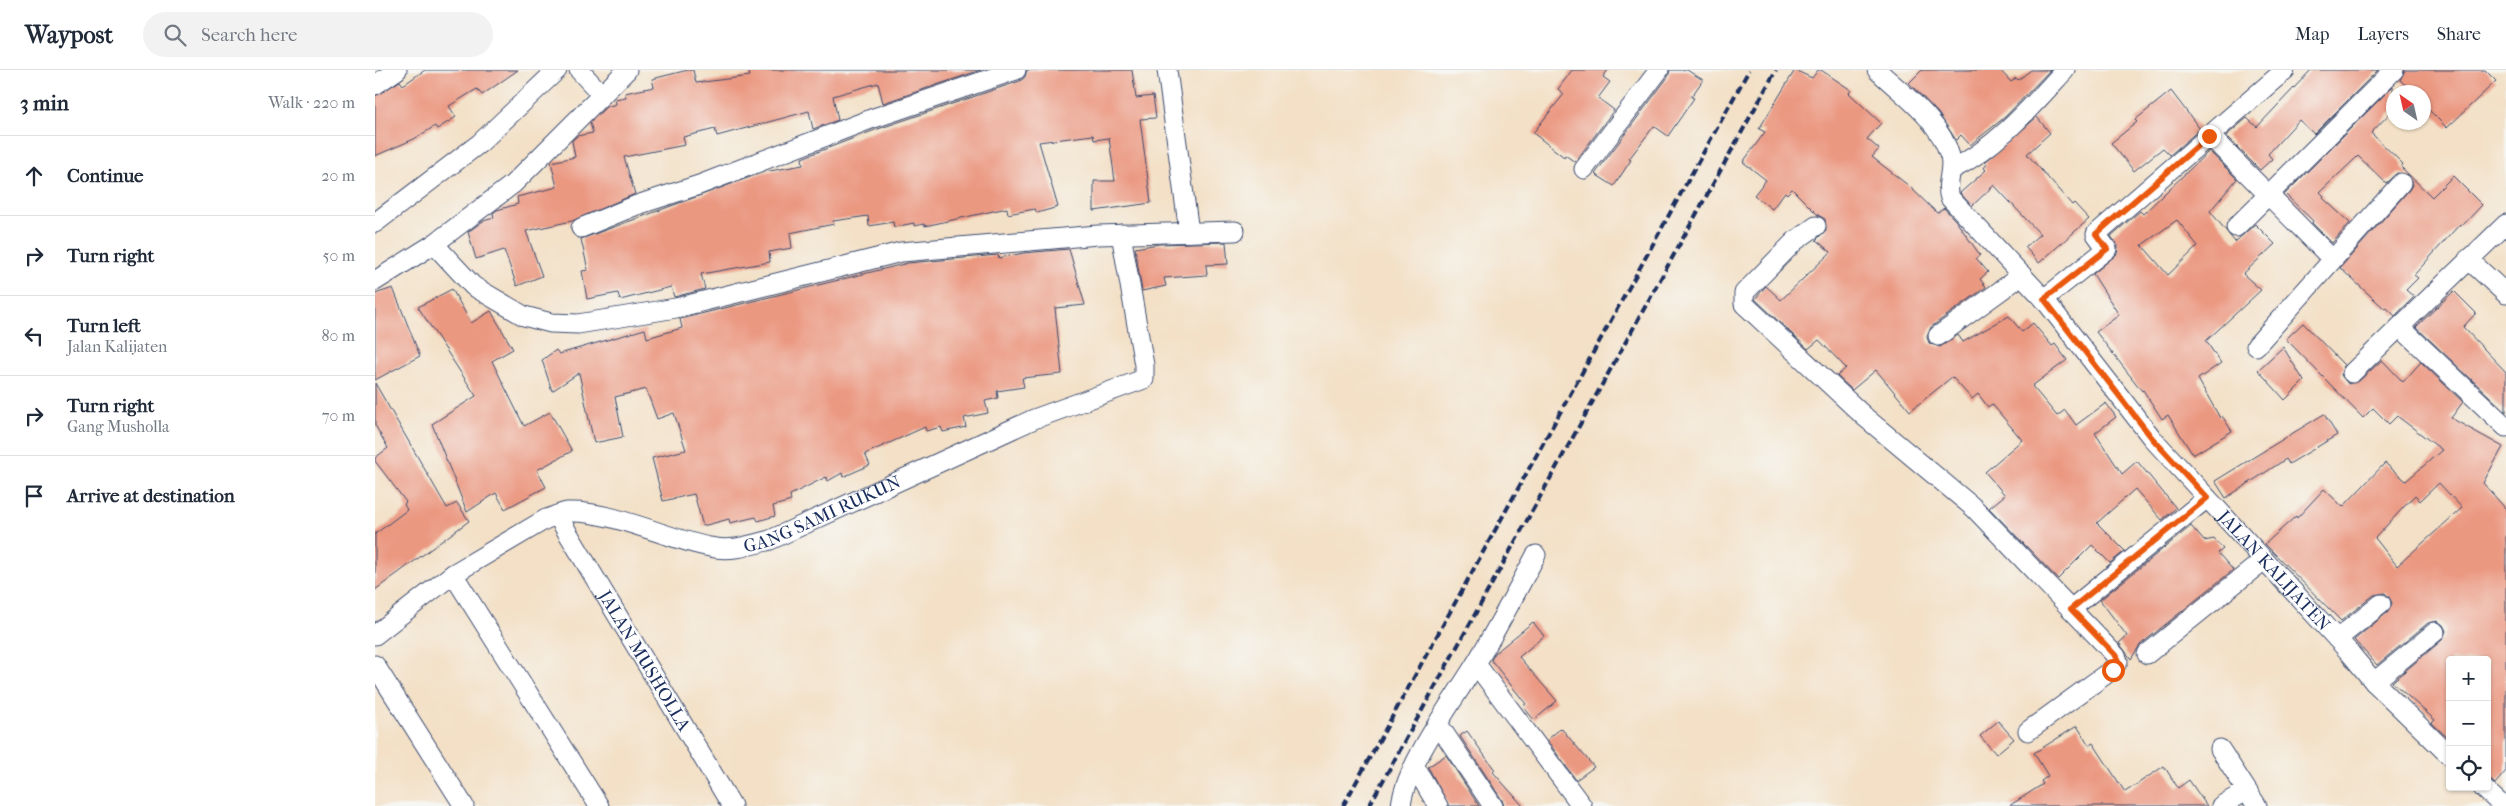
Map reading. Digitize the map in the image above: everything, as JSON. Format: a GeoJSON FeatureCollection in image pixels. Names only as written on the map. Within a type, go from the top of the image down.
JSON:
{"type":"FeatureCollection","features":[{"type":"Feature","properties":{"kind":"street"},"geometry":{"type":"LineString","coordinates":[[375,85],[397,70]]}},
{"type":"Feature","properties":{"kind":"street"},"geometry":{"type":"LineString","coordinates":[[377,218],[480,144],[557,70]]}},
{"type":"Feature","properties":{"kind":"street"},"geometry":{"type":"LineString","coordinates":[[375,281],[434,244],[513,184],[590,83],[627,70]]}},
{"type":"Feature","properties":{"kind":"street"},"geometry":{"type":"LineString","coordinates":[[581,228],[637,205],[699,185],[871,119],[1016,70]]}},
{"type":"Feature","properties":{"kind":"street"},"geometry":{"type":"LineString","coordinates":[[1167,70],[1189,232]]}},
{"type":"Feature","properties":{"kind":"street"},"geometry":{"type":"LineString","coordinates":[[1584,169],[1659,70]]}},
{"type":"Feature","properties":{"kind":"street","name":"JALAN KALIJATEN"},"geometry":{"type":"LineString","coordinates":[[1877,70],[1931,120],[1939,131],[1948,151],[1951,170],[1947,190],[1950,198],[2044,299],[2152,438],[2337,639],[2374,682],[2446,752]]}},
{"type":"Feature","properties":{"kind":"street"},"geometry":{"type":"LineString","coordinates":[[1951,170],[1973,159],[2004,133],[2065,70]]}},
{"type":"Feature","properties":{"kind":"street"},"geometry":{"type":"LineString","coordinates":[[2044,299],[2107,249],[2096,234],[2285,70]]}},
{"type":"Feature","properties":{"kind":"street"},"geometry":{"type":"LineString","coordinates":[[2236,227],[2394,70]]}},
{"type":"Feature","properties":{"kind":"street"},"geometry":{"type":"LineString","coordinates":[[2209,136],[2332,259]]}},
{"type":"Feature","properties":{"kind":"street"},"geometry":{"type":"LineString","coordinates":[[2256,346],[2401,183]]}},
{"type":"Feature","properties":{"kind":"street"},"geometry":{"type":"LineString","coordinates":[[2352,373],[2506,224]]}},
{"type":"Feature","properties":{"kind":"street"},"geometry":{"type":"LineString","coordinates":[[1816,226],[1795,240],[1744,293],[1744,304],[1866,418],[1974,508],[2116,656],[2117,666],[2029,731]]}},
{"type":"Feature","properties":{"kind":"street"},"geometry":{"type":"LineString","coordinates":[[434,244],[473,286],[524,316],[551,323],[578,324],[676,308],[901,252],[1121,234],[1235,231]]}},
{"type":"Feature","properties":{"kind":"street","name":"GANG SAMI RUKUN"},"geometry":{"type":"LineString","coordinates":[[375,635],[453,574],[546,519],[557,515],[567,512],[600,516],[711,548],[734,549],[770,540],[1034,419],[1144,379],[1144,365],[1121,234]]}},
{"type":"Feature","properties":{"kind":"street"},"geometry":{"type":"LineString","coordinates":[[2468,260],[2506,294]]}},
{"type":"Feature","properties":{"kind":"street"},"geometry":{"type":"LineString","coordinates":[[1939,336],[2021,275]]}},
{"type":"Feature","properties":{"kind":"street"},"geometry":{"type":"LineString","coordinates":[[2400,327],[2506,427]]}},
{"type":"Feature","properties":{"kind":"street"},"geometry":{"type":"LineString","coordinates":[[2071,609],[2207,498]]}},
{"type":"Feature","properties":{"kind":"street","name":"JALAN MUSHOLLA"},"geometry":{"type":"LineString","coordinates":[[557,515],[732,806]]}},
{"type":"Feature","properties":{"kind":"street"},"geometry":{"type":"LineString","coordinates":[[1401,806],[1402,796],[1415,767],[1438,724],[1476,664],[1536,555]]}},
{"type":"Feature","properties":{"kind":"street"},"geometry":{"type":"LineString","coordinates":[[2147,654],[2264,560]]}},
{"type":"Feature","properties":{"kind":"street"},"geometry":{"type":"LineString","coordinates":[[453,574],[599,806]]}},
{"type":"Feature","properties":{"kind":"street"},"geometry":{"type":"LineString","coordinates":[[2337,639],[2381,604]]}},
{"type":"Feature","properties":{"kind":"street"},"geometry":{"type":"LineString","coordinates":[[2374,682],[2435,632]]}},
{"type":"Feature","properties":{"kind":"street"},"geometry":{"type":"LineString","coordinates":[[1476,664],[1583,806]]}},
{"type":"Feature","properties":{"kind":"street"},"geometry":{"type":"LineString","coordinates":[[375,665],[464,806]]}},
{"type":"Feature","properties":{"kind":"street"},"geometry":{"type":"LineString","coordinates":[[1438,724],[1493,806]]}},
{"type":"Feature","properties":{"kind":"street"},"geometry":{"type":"LineString","coordinates":[[2219,749],[2257,806]]}},
{"type":"Feature","properties":{"kind":"street"},"geometry":{"type":"LineString","coordinates":[[1415,767],[1438,806]]}},
{"type":"Feature","properties":{"kind":"street"},"geometry":{"type":"LineString","coordinates":[[2221,806],[2246,791]]}},
{"type":"Feature","properties":{"kind":"street"},"geometry":{"type":"LineString","coordinates":[[2486,791],[2498,805]]}},
{"type":"Feature","properties":{"kind":"building"},"geometry":{"type":"Polygon","coordinates":[[[425,70],[518,70],[482,95],[477,89],[449,106],[456,117],[437,129],[435,126],[414,139],[375,156],[375,96],[400,81],[403,85],[425,70]]]}},
{"type":"Feature","properties":{"kind":"building"},"geometry":{"type":"Polygon","coordinates":[[[693,70],[696,83],[750,76],[748,70],[981,70],[883,103],[878,83],[833,96],[838,120],[813,129],[809,111],[717,136],[715,129],[683,137],[685,145],[624,157],[635,194],[572,221],[526,231],[542,276],[517,286],[504,250],[476,259],[468,232],[483,221],[494,218],[493,213],[497,210],[518,204],[517,197],[557,187],[551,162],[575,157],[572,141],[577,136],[593,133],[590,123],[606,107],[616,104],[615,99],[626,97],[625,93],[654,87],[652,79],[693,70]]]}},
{"type":"Feature","properties":{"kind":"building"},"geometry":{"type":"Polygon","coordinates":[[[1027,70],[1132,70],[1136,98],[1153,96],[1156,118],[1140,119],[1151,203],[1094,211],[1094,181],[1115,181],[1109,138],[1094,140],[1093,135],[1039,142],[1058,207],[1037,213],[1035,209],[1008,214],[1007,208],[925,226],[924,224],[914,226],[914,223],[894,227],[893,222],[869,226],[868,216],[833,221],[834,224],[790,233],[792,248],[769,252],[770,262],[701,274],[705,289],[674,297],[671,287],[620,300],[618,293],[587,299],[582,271],[588,270],[581,239],[764,172],[803,165],[802,158],[875,130],[1020,81],[1025,77],[1027,70]]]}},
{"type":"Feature","properties":{"kind":"building"},"geometry":{"type":"Polygon","coordinates":[[[1572,70],[1608,70],[1603,77],[1610,82],[1598,98],[1614,110],[1575,162],[1565,155],[1564,157],[1533,133],[1564,94],[1558,89],[1572,70]]]}},
{"type":"Feature","properties":{"kind":"building"},"geometry":{"type":"Polygon","coordinates":[[[1670,70],[1687,70],[1703,80],[1691,97],[1694,98],[1668,136],[1654,126],[1629,159],[1631,160],[1614,186],[1595,174],[1668,77],[1670,70]]]}},
{"type":"Feature","properties":{"kind":"building"},"geometry":{"type":"Polygon","coordinates":[[[1795,70],[1812,78],[1818,70],[1821,70],[1851,90],[1849,93],[1881,123],[1867,139],[1879,149],[1872,157],[1909,186],[1937,213],[1944,208],[1956,221],[1980,255],[1976,258],[1988,272],[1980,279],[1986,287],[1931,327],[1927,337],[1929,343],[1940,347],[1958,335],[1963,342],[2009,316],[2022,332],[2033,323],[2052,346],[2055,344],[2067,360],[2032,386],[2057,416],[2065,410],[2076,425],[2106,403],[2116,417],[2095,433],[2122,474],[2137,461],[2176,508],[2162,520],[2135,489],[2097,523],[2125,551],[2110,563],[2092,545],[2058,579],[1989,508],[2005,495],[1985,472],[2022,440],[1992,404],[1988,407],[1978,394],[1972,399],[1952,377],[1910,411],[1876,370],[1852,390],[1837,376],[1846,368],[1819,340],[1808,349],[1755,299],[1766,286],[1781,300],[1831,252],[1816,240],[1826,230],[1825,219],[1818,215],[1792,189],[1787,194],[1785,192],[1772,209],[1754,195],[1766,180],[1743,162],[1765,132],[1759,129],[1795,70]]]}},
{"type":"Feature","properties":{"kind":"building"},"geometry":{"type":"Polygon","coordinates":[[[1922,70],[2000,70],[2011,82],[2016,78],[2018,80],[2031,70],[2050,70],[2005,117],[1970,145],[1961,135],[1956,140],[1938,113],[1909,83],[1922,70]]]}},
{"type":"Feature","properties":{"kind":"building"},"geometry":{"type":"Polygon","coordinates":[[[2311,70],[2378,70],[2314,134],[2299,120],[2268,154],[2272,159],[2260,170],[2226,136],[2247,118],[2257,127],[2311,70]]]}},
{"type":"Feature","properties":{"kind":"building"},"geometry":{"type":"Polygon","coordinates":[[[2405,70],[2485,70],[2496,81],[2447,128],[2431,112],[2431,85],[2405,85],[2400,80],[2405,70]]]}},
{"type":"Feature","properties":{"kind":"building"},"geometry":{"type":"Polygon","coordinates":[[[2171,91],[2200,129],[2170,155],[2163,148],[2134,171],[2111,143],[2137,122],[2135,120],[2171,91]]]}},
{"type":"Feature","properties":{"kind":"building"},"geometry":{"type":"Polygon","coordinates":[[[2386,93],[2386,117],[2371,133],[2403,164],[2401,167],[2432,197],[2453,176],[2482,205],[2462,226],[2460,224],[2414,275],[2418,278],[2406,290],[2414,297],[2395,316],[2340,268],[2409,190],[2412,185],[2409,175],[2397,173],[2386,183],[2358,156],[2320,192],[2324,196],[2323,198],[2350,223],[2332,243],[2312,223],[2313,221],[2285,194],[2386,93]]]}},
{"type":"Feature","properties":{"kind":"building"},"geometry":{"type":"Polygon","coordinates":[[[2037,117],[2050,133],[2027,154],[2072,205],[2074,203],[2089,219],[2039,263],[2025,247],[2040,234],[1994,185],[1972,206],[1960,193],[1986,170],[1984,168],[1987,164],[1985,162],[2037,117]]]}},
{"type":"Feature","properties":{"kind":"building"},"geometry":{"type":"Polygon","coordinates":[[[2209,151],[2237,179],[2210,211],[2235,242],[2255,224],[2275,244],[2243,274],[2261,290],[2206,341],[2221,363],[2198,379],[2220,418],[2222,416],[2232,431],[2193,455],[2168,415],[2162,419],[2143,390],[2096,332],[2119,315],[2093,274],[2117,254],[2118,247],[2111,236],[2140,211],[2143,214],[2209,151]],[[2177,220],[2142,245],[2168,275],[2198,246],[2177,220]]]}},
{"type":"Feature","properties":{"kind":"building"},"geometry":{"type":"Polygon","coordinates":[[[1226,242],[1228,264],[1206,265],[1207,275],[1164,278],[1166,286],[1142,291],[1135,248],[1159,244],[1226,242]]]}},
{"type":"Feature","properties":{"kind":"building"},"geometry":{"type":"Polygon","coordinates":[[[1069,249],[1085,305],[1055,308],[1062,374],[1022,378],[1024,387],[997,391],[998,398],[985,401],[988,413],[964,418],[966,427],[943,432],[941,427],[926,431],[925,427],[865,454],[870,465],[843,477],[842,473],[828,481],[826,477],[790,495],[791,501],[773,506],[775,516],[758,521],[756,517],[730,523],[729,519],[703,526],[694,494],[663,501],[652,458],[686,450],[674,413],[657,419],[646,389],[615,397],[623,437],[594,443],[579,373],[552,391],[542,360],[556,350],[559,354],[645,329],[647,338],[682,328],[680,319],[908,263],[998,255],[999,258],[1024,253],[1069,249]]]}},
{"type":"Feature","properties":{"kind":"building"},"geometry":{"type":"Polygon","coordinates":[[[393,288],[420,356],[375,380],[375,294],[393,288]]]}},
{"type":"Feature","properties":{"kind":"building"},"geometry":{"type":"Polygon","coordinates":[[[452,289],[471,323],[491,311],[513,349],[492,361],[524,426],[550,412],[572,451],[537,470],[546,487],[505,509],[496,493],[467,512],[432,424],[476,396],[418,307],[452,289]]]}},
{"type":"Feature","properties":{"kind":"building"},"geometry":{"type":"Polygon","coordinates":[[[2454,291],[2476,313],[2463,327],[2506,372],[2506,412],[2416,327],[2454,291]]]}},
{"type":"Feature","properties":{"kind":"building"},"geometry":{"type":"Polygon","coordinates":[[[2303,323],[2344,365],[2341,375],[2348,384],[2359,381],[2382,360],[2403,382],[2421,362],[2463,402],[2451,418],[2503,447],[2483,483],[2506,509],[2506,771],[2495,784],[2491,780],[2491,656],[2446,656],[2446,736],[2432,723],[2435,720],[2392,682],[2442,640],[2446,631],[2443,625],[2438,621],[2428,623],[2377,665],[2354,640],[2388,612],[2392,603],[2389,597],[2385,593],[2374,595],[2341,621],[2265,544],[2296,516],[2297,518],[2324,489],[2343,507],[2385,463],[2406,481],[2442,450],[2397,416],[2389,424],[2373,408],[2363,418],[2286,339],[2303,323]],[[2439,483],[2420,501],[2415,495],[2375,538],[2397,566],[2462,508],[2439,483]]]}},
{"type":"Feature","properties":{"kind":"building"},"geometry":{"type":"Polygon","coordinates":[[[2283,347],[2304,381],[2285,400],[2258,370],[2283,347]]]}},
{"type":"Feature","properties":{"kind":"building"},"geometry":{"type":"Polygon","coordinates":[[[375,383],[447,508],[457,503],[469,521],[375,590],[375,534],[407,510],[404,504],[406,502],[375,461],[375,458],[388,448],[375,425],[375,383]]]}},
{"type":"Feature","properties":{"kind":"building"},"geometry":{"type":"Polygon","coordinates":[[[2324,414],[2337,435],[2289,464],[2286,459],[2226,498],[2215,481],[2324,414]]]}},
{"type":"Feature","properties":{"kind":"building"},"geometry":{"type":"Polygon","coordinates":[[[2191,526],[2204,541],[2214,539],[2223,549],[2218,553],[2233,570],[2140,645],[2131,659],[2119,643],[2127,636],[2100,600],[2191,526]]]}},
{"type":"Feature","properties":{"kind":"building"},"geometry":{"type":"Polygon","coordinates":[[[1533,622],[1544,636],[1519,657],[1557,701],[1534,720],[1523,706],[1526,704],[1491,660],[1495,653],[1533,622]]]}},
{"type":"Feature","properties":{"kind":"building"},"geometry":{"type":"Polygon","coordinates":[[[1998,721],[2014,739],[1996,754],[1980,736],[1998,721]]]}},
{"type":"Feature","properties":{"kind":"building"},"geometry":{"type":"Polygon","coordinates":[[[2077,726],[2089,745],[2093,743],[2125,792],[2164,766],[2178,788],[2189,780],[2207,806],[2009,806],[2043,784],[2041,781],[2048,776],[2034,753],[2077,726]]]}},
{"type":"Feature","properties":{"kind":"building"},"geometry":{"type":"Polygon","coordinates":[[[1561,728],[1594,767],[1576,780],[1547,740],[1561,728]]]}},
{"type":"Feature","properties":{"kind":"building"},"geometry":{"type":"Polygon","coordinates":[[[1467,731],[1495,770],[1493,772],[1523,806],[1504,806],[1460,736],[1467,731]]]}},
{"type":"Feature","properties":{"kind":"building"},"geometry":{"type":"Polygon","coordinates":[[[1446,755],[1479,806],[1449,806],[1428,767],[1446,755]]]}},
{"type":"Feature","properties":{"kind":"railway"},"geometry":{"type":"LineString","coordinates":[[1343,806],[1749,70]]}},
{"type":"Feature","properties":{"kind":"railway"},"geometry":{"type":"LineString","coordinates":[[1369,806],[1776,70]]}},
{"type":"Feature","properties":{"kind":"route"},"geometry":{"type":"LineString","coordinates":[[2113,670],[2117,666],[2116,656],[2071,609],[2207,498],[2152,438],[2044,299],[2107,249],[2096,234],[2209,136]]}}]}
